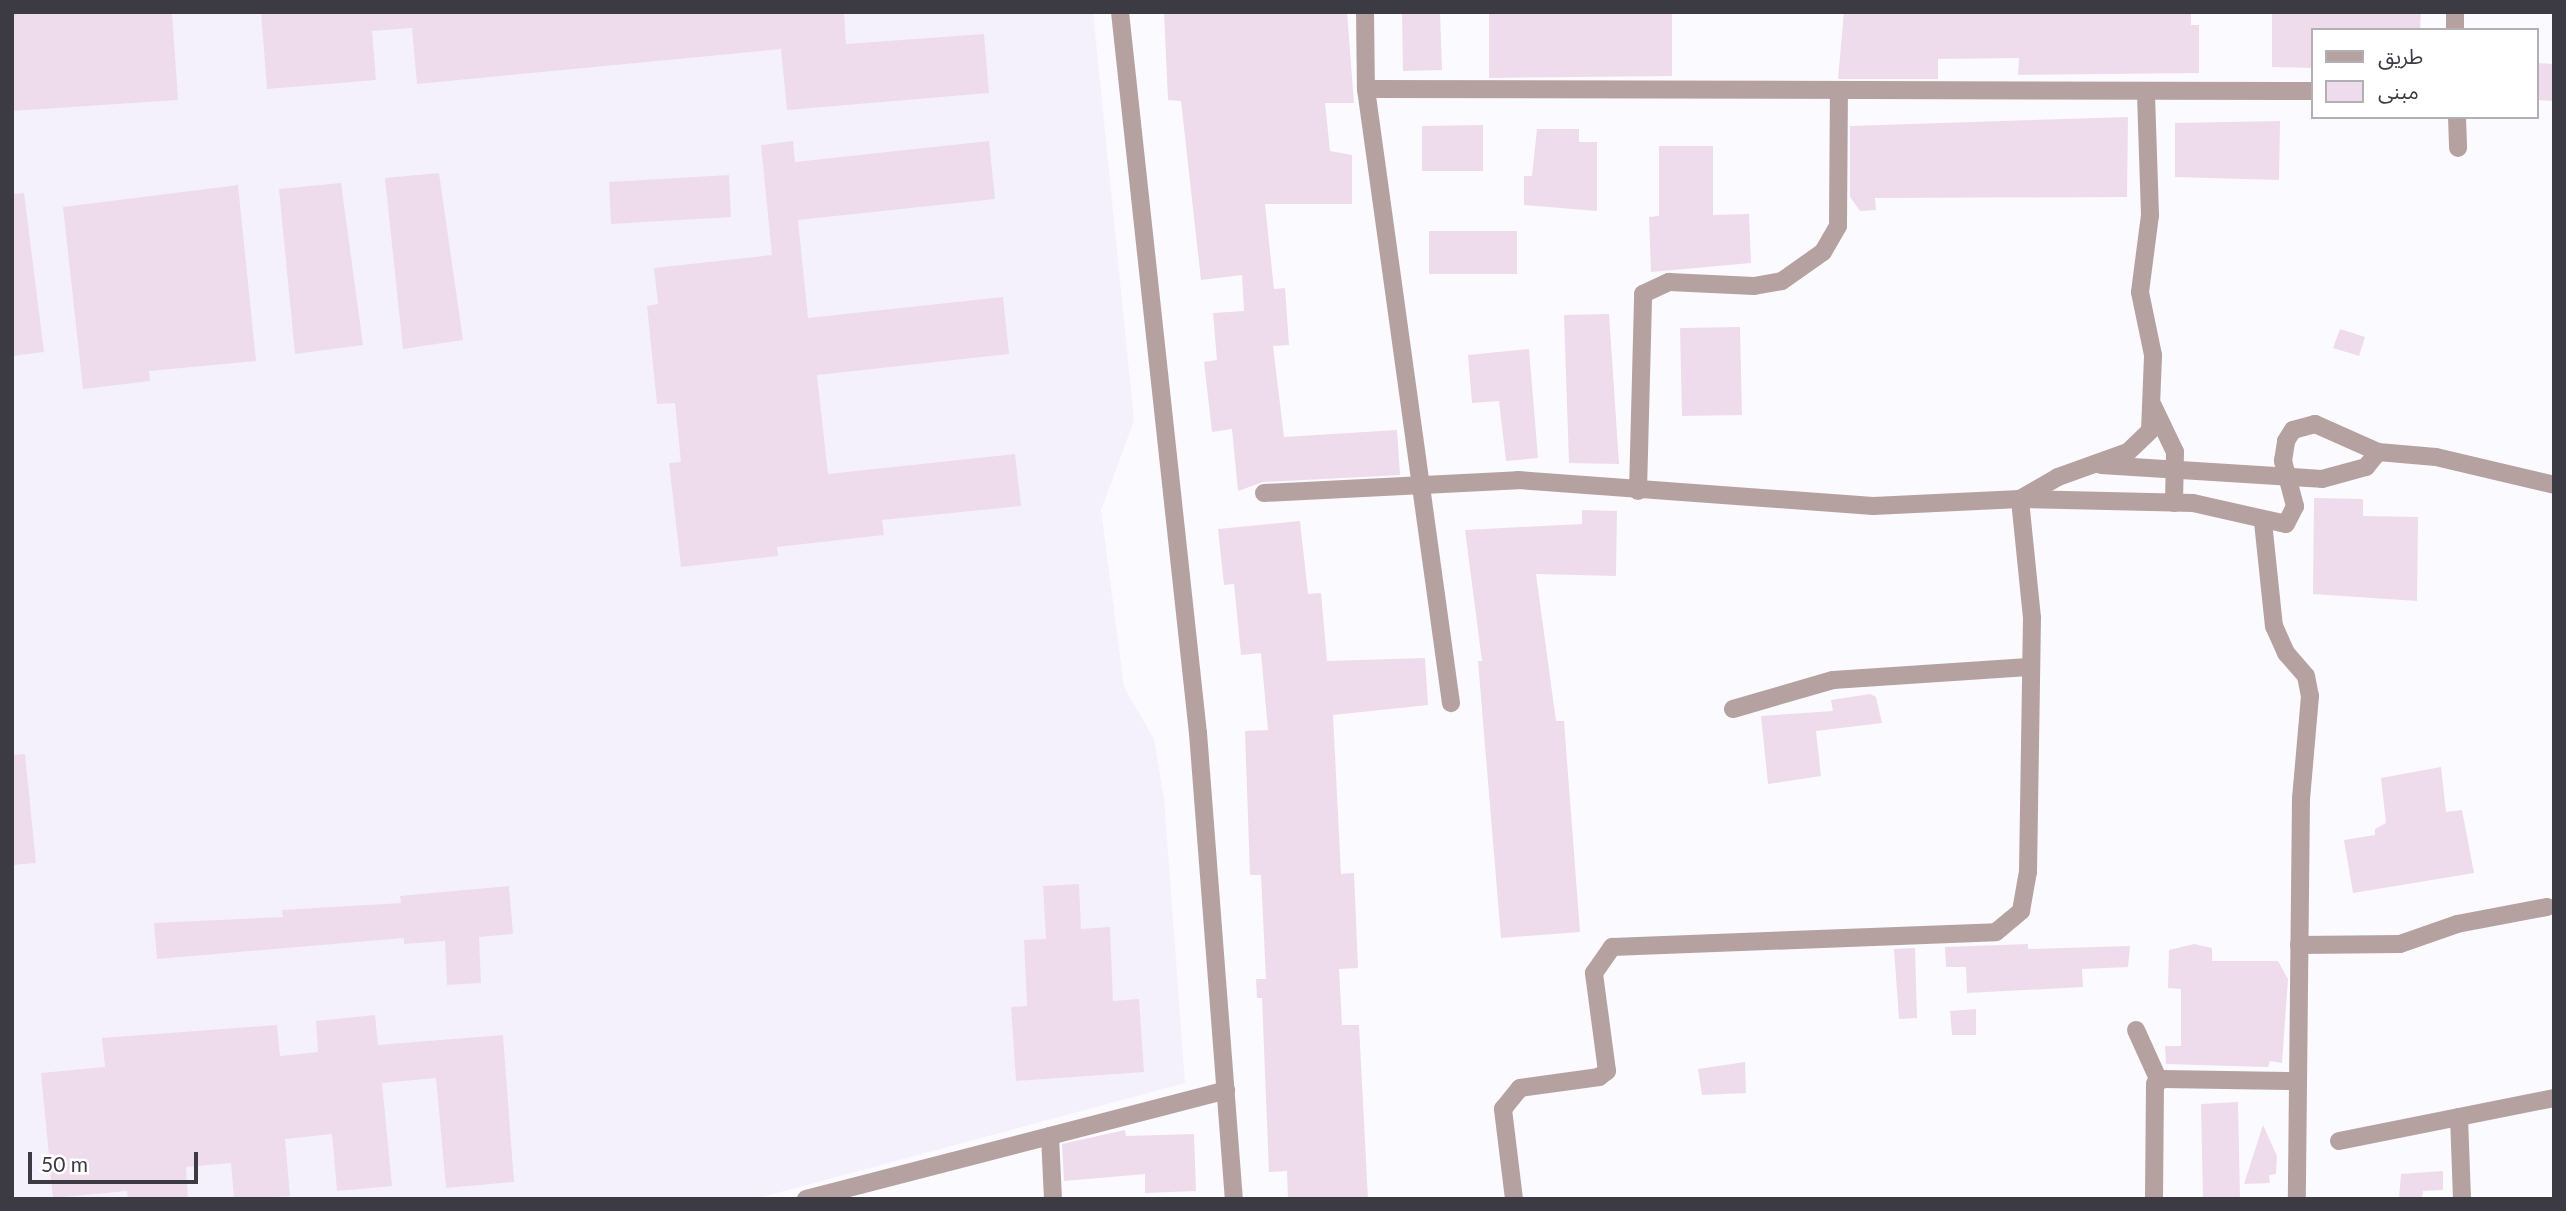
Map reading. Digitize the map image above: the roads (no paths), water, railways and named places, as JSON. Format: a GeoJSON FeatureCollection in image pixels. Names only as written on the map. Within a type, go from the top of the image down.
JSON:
{"type":"FeatureCollection","features":[{"type":"Feature","properties":{"kind":"street"},"geometry":{"type":"LineString","coordinates":[[1120,12],[1181,558],[1234,1199]]}},
{"type":"Feature","properties":{"kind":"street"},"geometry":{"type":"LineString","coordinates":[[1366,12],[1366,89],[1451,703]]}},
{"type":"Feature","properties":{"kind":"street"},"geometry":{"type":"LineString","coordinates":[[1366,89],[2146,94],[2310,91]]}},
{"type":"Feature","properties":{"kind":"street"},"geometry":{"type":"LineString","coordinates":[[1638,491],[1643,294],[1669,282],[1754,286],[1782,281],[1822,252],[1838,226],[1839,91]]}},
{"type":"Feature","properties":{"kind":"street"},"geometry":{"type":"LineString","coordinates":[[2020,499],[2145,440],[2153,406],[2153,355],[2140,292],[2150,215],[2146,94]]}},
{"type":"Feature","properties":{"kind":"street"},"geometry":{"type":"LineString","coordinates":[[2457,119],[2458,148]]}},
{"type":"Feature","properties":{"kind":"street"},"geometry":{"type":"LineString","coordinates":[[2153,406],[2171,437],[2176,471],[2174,503]]}},
{"type":"Feature","properties":{"kind":"street"},"geometry":{"type":"LineString","coordinates":[[1264,493],[1518,480],[1638,491],[1872,506],[2020,499],[2174,503],[2212,506],[2263,522],[2286,524],[2292,519],[2295,506],[2287,477],[2286,442],[2302,424],[2329,428],[2378,452],[2436,457],[2554,485]]}},
{"type":"Feature","properties":{"kind":"street"},"geometry":{"type":"LineString","coordinates":[[2094,464],[2176,471],[2332,478],[2366,467],[2378,452]]}},
{"type":"Feature","properties":{"kind":"street"},"geometry":{"type":"LineString","coordinates":[[1514,1199],[1503,1109],[1520,1088],[1599,1077],[1606,1071],[1594,973],[1612,947],[1996,932],[2012,922],[2026,896],[2032,618],[2020,499]]}},
{"type":"Feature","properties":{"kind":"street"},"geometry":{"type":"LineString","coordinates":[[2263,522],[2274,626],[2309,684],[2299,945],[2297,1199]]}},
{"type":"Feature","properties":{"kind":"street"},"geometry":{"type":"LineString","coordinates":[[1733,709],[1833,680],[2029,667]]}},
{"type":"Feature","properties":{"kind":"street"},"geometry":{"type":"LineString","coordinates":[[2299,945],[2400,944],[2457,924],[2547,907]]}},
{"type":"Feature","properties":{"kind":"street"},"geometry":{"type":"LineString","coordinates":[[2136,1030],[2159,1081]]}},
{"type":"Feature","properties":{"kind":"street"},"geometry":{"type":"LineString","coordinates":[[2159,1081],[2297,1081]]}},
{"type":"Feature","properties":{"kind":"street"},"geometry":{"type":"LineString","coordinates":[[2154,1199],[2151,1092],[2159,1081]]}},
{"type":"Feature","properties":{"kind":"street"},"geometry":{"type":"LineString","coordinates":[[806,1199],[1226,1090]]}},
{"type":"Feature","properties":{"kind":"street"},"geometry":{"type":"LineString","coordinates":[[2339,1141],[2554,1098]]}},
{"type":"Feature","properties":{"kind":"street"},"geometry":{"type":"LineString","coordinates":[[2459,1117],[2462,1199]]}},
{"type":"Feature","properties":{"kind":"street"},"geometry":{"type":"LineString","coordinates":[[1050,1136],[1054,1199]]}}]}
